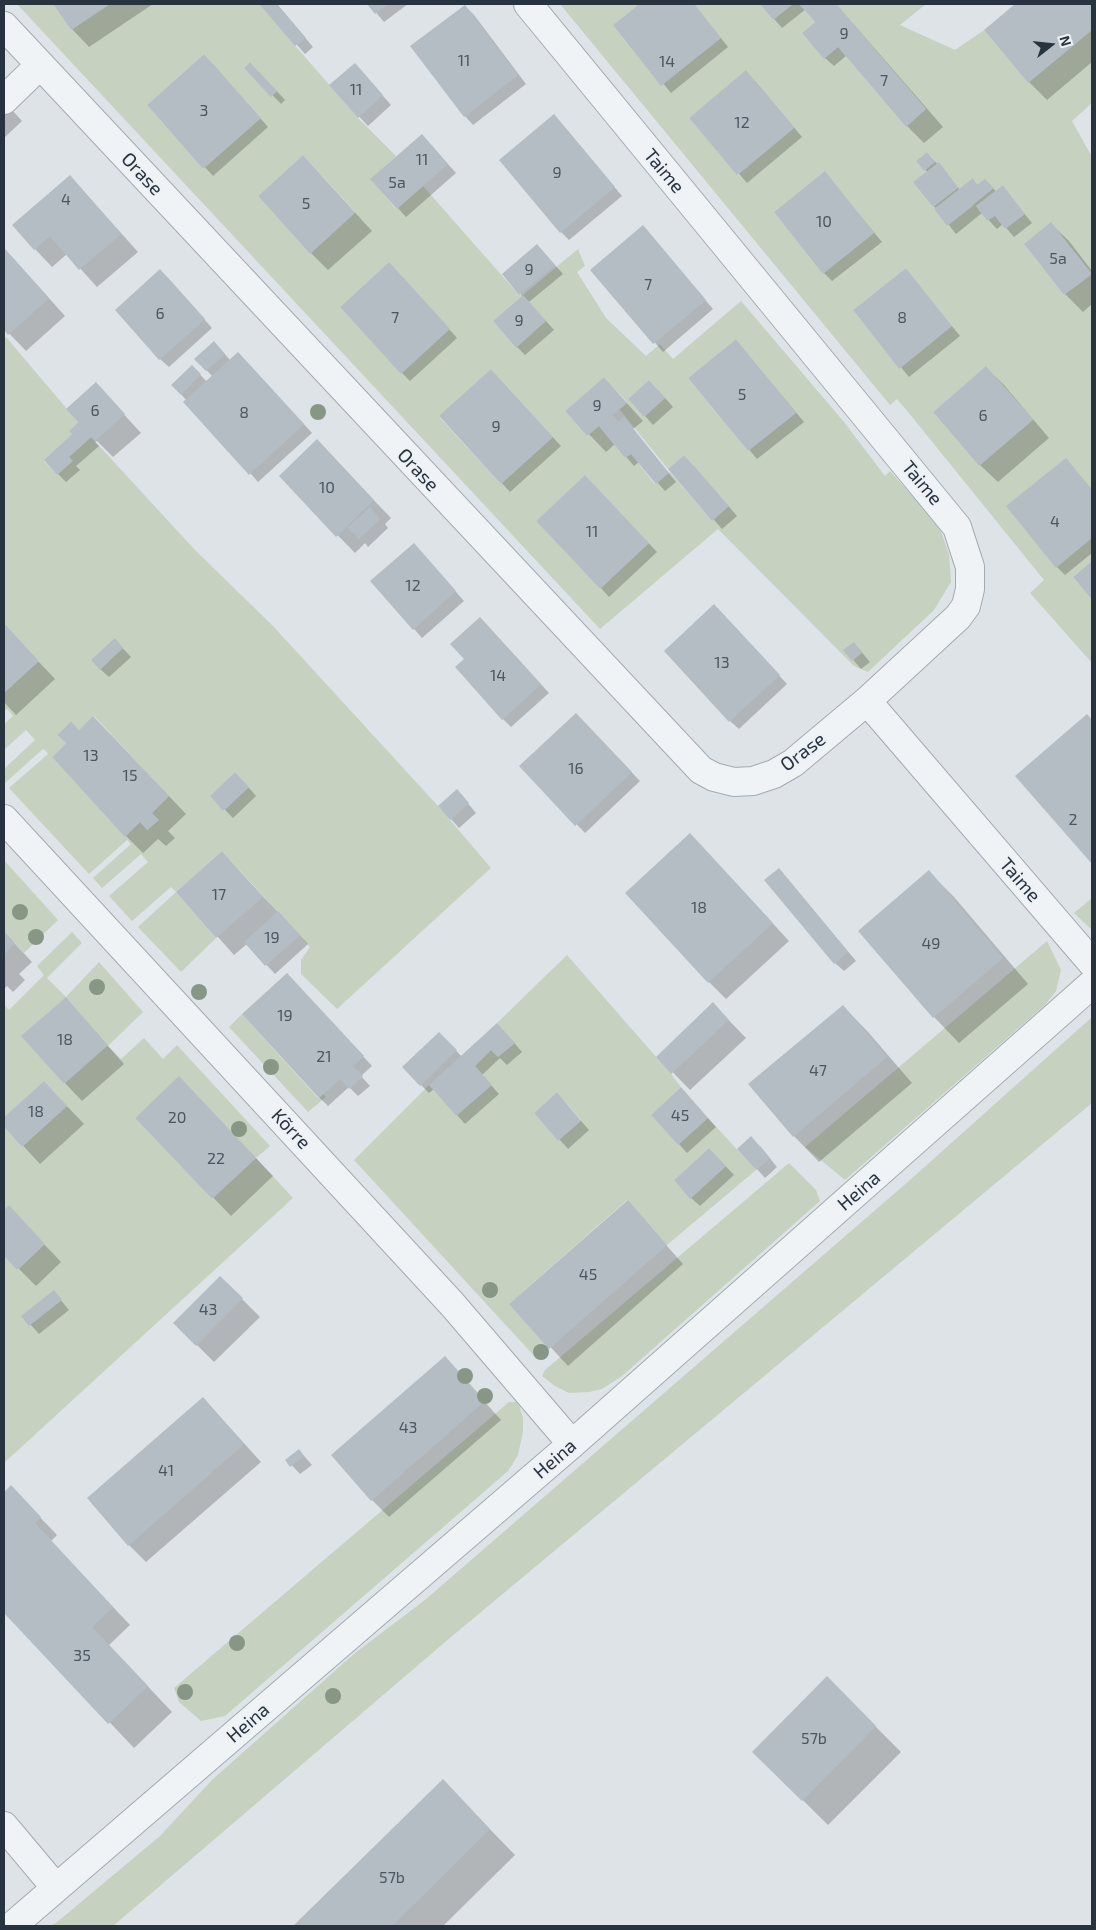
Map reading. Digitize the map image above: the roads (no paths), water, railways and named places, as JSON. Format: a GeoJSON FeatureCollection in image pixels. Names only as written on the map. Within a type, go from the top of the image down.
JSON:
{"type":"FeatureCollection","features":[{"type":"Feature","properties":{"kind":"street","name":"Taime"},"geometry":{"type":"LineString","coordinates":[[528,4],[957,527],[970,567],[970,589],[966,606],[958,618],[867,701],[1092,963]]}},
{"type":"Feature","properties":{"kind":"street","name":"Orase"},"geometry":{"type":"LineString","coordinates":[[4,26],[701,770],[714,777],[734,782],[753,781],[774,774],[793,762],[867,701]]}},
{"type":"Feature","properties":{"kind":"street"},"geometry":{"type":"LineString","coordinates":[[4,100],[40,65]]}},
{"type":"Feature","properties":{"kind":"street","name":"Kõrre"},"geometry":{"type":"LineString","coordinates":[[4,820],[452,1304],[572,1444]]}},
{"type":"Feature","properties":{"kind":"street","name":"Heina"},"geometry":{"type":"LineString","coordinates":[[12,1926],[572,1444],[1092,984]]}},
{"type":"Feature","properties":{"kind":"street"},"geometry":{"type":"LineString","coordinates":[[4,1826],[56,1888]]}}]}
